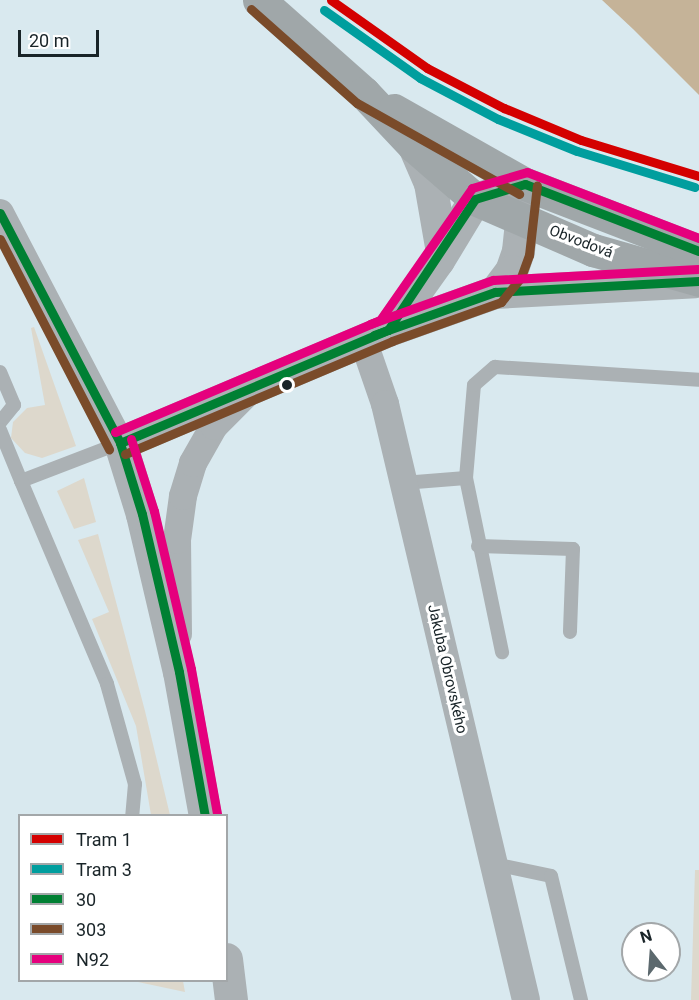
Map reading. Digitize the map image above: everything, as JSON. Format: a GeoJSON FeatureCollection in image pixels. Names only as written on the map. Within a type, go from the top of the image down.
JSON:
{"type":"FeatureCollection","features":[{"type":"Feature","properties":{"kind":"main road","name":"Obvodová"},"geometry":{"type":"LineString","coordinates":[[259,0],[364,93],[414,146],[475,199],[593,250],[699,280]]}},
{"type":"Feature","properties":{"kind":"main road","name":"Obvodová"},"geometry":{"type":"LineString","coordinates":[[364,93],[525,184],[699,251]]}},
{"type":"Feature","properties":{"kind":"street"},"geometry":{"type":"LineString","coordinates":[[414,146],[430,183],[442,252]]}},
{"type":"Feature","properties":{"kind":"street"},"geometry":{"type":"LineString","coordinates":[[376,335],[442,252],[475,199],[525,184],[523,219],[511,271],[495,292]]}},
{"type":"Feature","properties":{"kind":"street"},"geometry":{"type":"LineString","coordinates":[[0,213],[120,443],[142,514],[179,672],[205,814]]}},
{"type":"Feature","properties":{"kind":"street"},"geometry":{"type":"LineString","coordinates":[[120,443],[376,335],[495,292],[699,280]]}},
{"type":"Feature","properties":{"kind":"street","name":"Jakuba Obrovského"},"geometry":{"type":"LineString","coordinates":[[376,335],[385,404],[526,1000]]}},
{"type":"Feature","properties":{"kind":"street"},"geometry":{"type":"LineString","coordinates":[[179,672],[177,540],[183,496],[193,463],[214,426],[253,387]]}},
{"type":"Feature","properties":{"kind":"street"},"geometry":{"type":"LineString","coordinates":[[228,975],[231,1000]]}},
{"type":"Feature","properties":{"kind":"lane"},"geometry":{"type":"LineString","coordinates":[[502,652],[478,546],[466,478],[474,385],[495,367],[699,380]]}},
{"type":"Feature","properties":{"kind":"lane"},"geometry":{"type":"LineString","coordinates":[[0,372],[14,405],[0,422]]}},
{"type":"Feature","properties":{"kind":"lane"},"geometry":{"type":"LineString","coordinates":[[0,430],[107,684],[135,783],[132,814]]}},
{"type":"Feature","properties":{"kind":"lane"},"geometry":{"type":"LineString","coordinates":[[21,481],[120,443]]}},
{"type":"Feature","properties":{"kind":"lane"},"geometry":{"type":"LineString","coordinates":[[403,483],[466,478]]}},
{"type":"Feature","properties":{"kind":"lane"},"geometry":{"type":"LineString","coordinates":[[478,546],[573,549],[570,633]]}},
{"type":"Feature","properties":{"kind":"lane"},"geometry":{"type":"LineString","coordinates":[[494,864],[550,876],[581,1000]]}},
{"type":"Feature","properties":{"kind":"shaded area"},"geometry":{"type":"Polygon","coordinates":[[[602,0],[699,0],[699,95],[633,29],[602,0]]]}},
{"type":"Feature","properties":{"kind":"shaded area"},"geometry":{"type":"Polygon","coordinates":[[[34,327],[76,446],[42,458],[25,453],[11,438],[13,422],[27,408],[45,405],[31,328],[34,327]]]}},
{"type":"Feature","properties":{"kind":"shaded area"},"geometry":{"type":"Polygon","coordinates":[[[84,478],[96,522],[74,529],[57,491],[84,478]]]}},
{"type":"Feature","properties":{"kind":"shaded area"},"geometry":{"type":"Polygon","coordinates":[[[98,534],[170,814],[151,814],[136,726],[92,619],[109,612],[78,540],[98,534]]]}},
{"type":"Feature","properties":{"kind":"shaded area"},"geometry":{"type":"Polygon","coordinates":[[[695,870],[699,870],[699,1000],[691,1000],[695,870]]]}},
{"type":"Feature","properties":{"kind":"shaded area"},"geometry":{"type":"Polygon","coordinates":[[[138,982],[183,982],[185,992],[138,982]]]}},
{"type":"Feature","properties":{"kind":"tram line","name":"1"},"geometry":{"type":"LineString","coordinates":[[331,0],[427,68],[504,108],[581,140],[699,176]]}},
{"type":"Feature","properties":{"kind":"tram line","name":"3"},"geometry":{"type":"LineString","coordinates":[[324,10],[420,78],[498,119],[577,151],[695,187]]}},
{"type":"Feature","properties":{"kind":"transit line","name":"303"},"geometry":{"type":"LineString","coordinates":[[251,9],[357,103],[519,194]]}},
{"type":"Feature","properties":{"kind":"transit line","name":"N92"},"geometry":{"type":"LineString","coordinates":[[115,432],[380,320],[472,188],[527,172],[699,238]]}},
{"type":"Feature","properties":{"kind":"transit line","name":"30"},"geometry":{"type":"LineString","coordinates":[[525,184],[699,251]]}},
{"type":"Feature","properties":{"kind":"transit line","name":"30"},"geometry":{"type":"LineString","coordinates":[[374,335],[388,330],[475,199],[525,184]]}},
{"type":"Feature","properties":{"kind":"transit line","name":"303"},"geometry":{"type":"LineString","coordinates":[[125,454],[392,341],[501,302],[521,277],[529,255],[537,185]]}},
{"type":"Feature","properties":{"kind":"transit line","name":"30"},"geometry":{"type":"LineString","coordinates":[[0,213],[120,443],[142,514],[179,672],[205,814]]}},
{"type":"Feature","properties":{"kind":"transit line","name":"303"},"geometry":{"type":"LineString","coordinates":[[0,239],[109,449]]}},
{"type":"Feature","properties":{"kind":"transit line","name":"N92"},"geometry":{"type":"LineString","coordinates":[[370,324],[493,280],[698,269]]}},
{"type":"Feature","properties":{"kind":"transit line","name":"30"},"geometry":{"type":"LineString","coordinates":[[120,443],[388,330],[495,292],[699,281]]}},
{"type":"Feature","properties":{"kind":"transit line","name":"N92"},"geometry":{"type":"LineString","coordinates":[[131,439],[154,511],[191,669],[217,814]]}}]}
